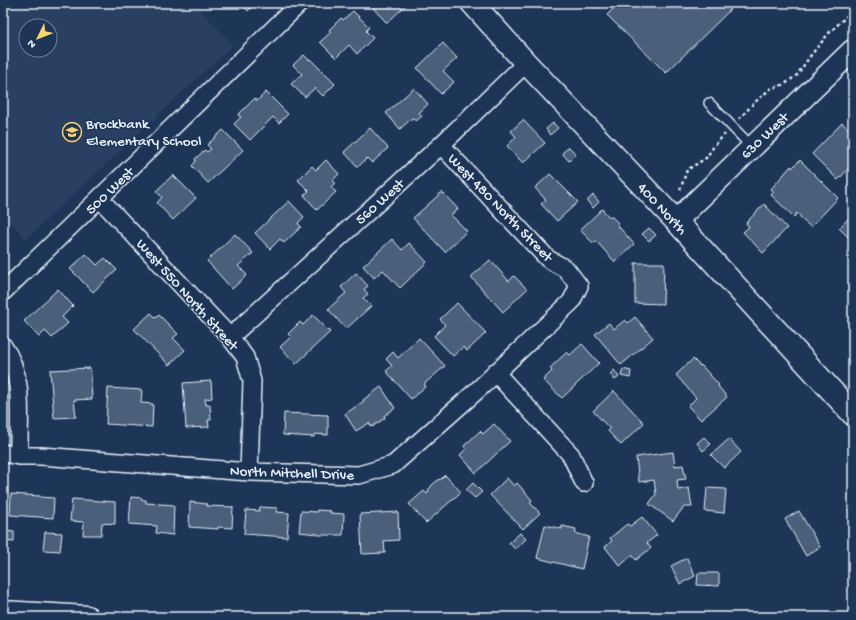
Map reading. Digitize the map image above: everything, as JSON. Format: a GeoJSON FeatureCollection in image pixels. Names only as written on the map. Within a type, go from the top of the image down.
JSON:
{"type":"FeatureCollection","features":[{"type":"Feature","properties":{"kind":"main road","name":"400 North"},"geometry":{"type":"LineString","coordinates":[[472,3],[526,63],[676,221],[853,414]]}},
{"type":"Feature","properties":{"kind":"main road"},"geometry":{"type":"LineString","coordinates":[[3,612],[87,617]]}},
{"type":"Feature","properties":{"kind":"street","name":"500 West"},"geometry":{"type":"LineString","coordinates":[[3,292],[300,3]]}},
{"type":"Feature","properties":{"kind":"street","name":"630 West"},"geometry":{"type":"LineString","coordinates":[[676,221],[752,147],[850,59]]}},
{"type":"Feature","properties":{"kind":"street","name":"560 West"},"geometry":{"type":"LineString","coordinates":[[230,337],[441,145],[526,63]]}},
{"type":"Feature","properties":{"kind":"street","name":"West 480 North Street"},"geometry":{"type":"LineString","coordinates":[[441,145],[548,259],[566,270],[579,286]]}},
{"type":"Feature","properties":{"kind":"street","name":"West 550 North Street"},"geometry":{"type":"LineString","coordinates":[[100,199],[230,337],[245,357],[252,381],[249,472]]}},
{"type":"Feature","properties":{"kind":"street","name":"North Mitchell Drive"},"geometry":{"type":"LineString","coordinates":[[11,455],[249,472],[359,475],[393,465],[482,386],[495,372],[571,302],[579,286]]}},
{"type":"Feature","properties":{"kind":"street"},"geometry":{"type":"LineString","coordinates":[[3,346],[9,354],[15,368],[18,382],[20,417],[18,433],[11,455]]}},
{"type":"Feature","properties":{"kind":"street"},"geometry":{"type":"LineString","coordinates":[[495,372],[571,455],[584,483]]}},
{"type":"Feature","properties":{"kind":"lane"},"geometry":{"type":"LineString","coordinates":[[709,103],[752,147]]}},
{"type":"Feature","properties":{"kind":"path"},"geometry":{"type":"LineString","coordinates":[[740,119],[754,103],[770,90],[785,84],[797,75],[829,33],[853,10]]}},
{"type":"Feature","properties":{"kind":"path"},"geometry":{"type":"LineString","coordinates":[[680,190],[688,170],[706,158],[714,146],[726,133]]}},
{"type":"Feature","properties":{"kind":"shaded area","name":"Brockbank Elementary School"},"geometry":{"type":"Polygon","coordinates":[[[3,3],[194,3],[233,45],[26,239],[3,214],[3,3]]]}},
{"type":"Feature","properties":{"kind":"building"},"geometry":{"type":"Polygon","coordinates":[[[241,3],[256,3],[248,11],[241,3]]]}},
{"type":"Feature","properties":{"kind":"building"},"geometry":{"type":"Polygon","coordinates":[[[378,3],[408,3],[387,23],[373,8],[378,3]]]}},
{"type":"Feature","properties":{"kind":"building"},"geometry":{"type":"Polygon","coordinates":[[[619,3],[737,3],[666,73],[607,15],[619,3]]]}},
{"type":"Feature","properties":{"kind":"building"},"geometry":{"type":"Polygon","coordinates":[[[353,11],[369,27],[366,31],[373,38],[357,54],[349,45],[336,58],[320,42],[331,32],[329,30],[341,18],[343,20],[353,11]]]}},
{"type":"Feature","properties":{"kind":"building"},"geometry":{"type":"Polygon","coordinates":[[[443,43],[457,58],[443,71],[454,82],[441,94],[417,68],[443,43]]]}},
{"type":"Feature","properties":{"kind":"building"},"geometry":{"type":"Polygon","coordinates":[[[304,55],[335,84],[323,96],[315,88],[305,97],[291,84],[302,74],[293,65],[304,55]]]}},
{"type":"Feature","properties":{"kind":"building"},"geometry":{"type":"Polygon","coordinates":[[[414,88],[428,104],[419,113],[422,116],[416,121],[412,118],[400,129],[386,113],[414,88]]]}},
{"type":"Feature","properties":{"kind":"building"},"geometry":{"type":"Polygon","coordinates":[[[266,92],[288,114],[279,123],[273,117],[250,140],[234,124],[241,117],[238,115],[255,98],[257,101],[266,92]]]}},
{"type":"Feature","properties":{"kind":"building"},"geometry":{"type":"Polygon","coordinates":[[[523,120],[545,143],[523,163],[507,146],[516,137],[511,131],[523,120]]]}},
{"type":"Feature","properties":{"kind":"building"},"geometry":{"type":"Polygon","coordinates":[[[553,123],[558,128],[550,135],[546,129],[553,123]]]}},
{"type":"Feature","properties":{"kind":"building"},"geometry":{"type":"Polygon","coordinates":[[[842,123],[853,133],[853,164],[838,180],[812,154],[842,123]]]}},
{"type":"Feature","properties":{"kind":"building"},"geometry":{"type":"Polygon","coordinates":[[[370,128],[388,148],[372,163],[367,158],[358,167],[344,152],[370,128]]]}},
{"type":"Feature","properties":{"kind":"building"},"geometry":{"type":"Polygon","coordinates":[[[223,130],[243,150],[208,183],[192,166],[196,161],[195,159],[205,150],[207,152],[211,149],[207,145],[223,130]]]}},
{"type":"Feature","properties":{"kind":"building"},"geometry":{"type":"Polygon","coordinates":[[[569,147],[576,154],[569,161],[562,153],[569,147]]]}},
{"type":"Feature","properties":{"kind":"building"},"geometry":{"type":"Polygon","coordinates":[[[326,160],[339,174],[333,180],[335,183],[331,187],[336,192],[317,210],[304,195],[309,191],[298,180],[312,166],[316,170],[326,160]]]}},
{"type":"Feature","properties":{"kind":"building"},"geometry":{"type":"Polygon","coordinates":[[[800,160],[838,198],[811,227],[800,218],[801,217],[797,213],[794,217],[771,195],[774,192],[771,189],[791,166],[792,168],[800,160]]]}},
{"type":"Feature","properties":{"kind":"building"},"geometry":{"type":"Polygon","coordinates":[[[550,174],[578,202],[557,221],[541,204],[546,200],[535,188],[550,174]]]}},
{"type":"Feature","properties":{"kind":"building"},"geometry":{"type":"Polygon","coordinates":[[[173,175],[196,198],[173,220],[157,203],[162,197],[156,191],[173,175]]]}},
{"type":"Feature","properties":{"kind":"building"},"geometry":{"type":"Polygon","coordinates":[[[442,192],[458,209],[451,215],[467,231],[445,252],[413,218],[442,192]]]}},
{"type":"Feature","properties":{"kind":"building"},"geometry":{"type":"Polygon","coordinates":[[[593,195],[599,202],[593,208],[587,201],[593,195]]]}},
{"type":"Feature","properties":{"kind":"building"},"geometry":{"type":"Polygon","coordinates":[[[289,201],[304,217],[298,223],[301,227],[284,243],[280,239],[270,249],[255,233],[289,201]]]}},
{"type":"Feature","properties":{"kind":"building"},"geometry":{"type":"Polygon","coordinates":[[[764,204],[787,228],[763,253],[743,232],[749,227],[746,223],[764,204]]]}},
{"type":"Feature","properties":{"kind":"building"},"geometry":{"type":"Polygon","coordinates":[[[602,209],[609,217],[612,217],[618,223],[618,226],[634,244],[615,262],[596,241],[593,243],[580,230],[602,209]]]}},
{"type":"Feature","properties":{"kind":"building"},"geometry":{"type":"Polygon","coordinates":[[[853,214],[853,240],[852,241],[839,228],[853,214]]]}},
{"type":"Feature","properties":{"kind":"building"},"geometry":{"type":"Polygon","coordinates":[[[649,228],[656,235],[649,241],[642,234],[649,228]]]}},
{"type":"Feature","properties":{"kind":"building"},"geometry":{"type":"Polygon","coordinates":[[[235,234],[253,253],[238,266],[247,275],[232,289],[207,261],[235,234]]]}},
{"type":"Feature","properties":{"kind":"building"},"geometry":{"type":"Polygon","coordinates":[[[392,239],[402,250],[409,243],[427,262],[400,288],[383,270],[374,278],[363,266],[392,239]]]}},
{"type":"Feature","properties":{"kind":"building"},"geometry":{"type":"Polygon","coordinates":[[[86,254],[97,265],[105,258],[117,270],[93,292],[70,269],[86,254]]]}},
{"type":"Feature","properties":{"kind":"building"},"geometry":{"type":"Polygon","coordinates":[[[490,260],[509,281],[514,276],[527,289],[503,312],[471,277],[490,260]]]}},
{"type":"Feature","properties":{"kind":"building"},"geometry":{"type":"Polygon","coordinates":[[[635,263],[664,263],[663,304],[635,303],[635,263]]]}},
{"type":"Feature","properties":{"kind":"building"},"geometry":{"type":"Polygon","coordinates":[[[356,273],[368,286],[364,289],[368,294],[363,298],[371,306],[346,329],[328,309],[346,293],[341,287],[356,273]]]}},
{"type":"Feature","properties":{"kind":"building"},"geometry":{"type":"Polygon","coordinates":[[[58,289],[73,306],[62,317],[68,323],[52,338],[45,331],[39,337],[24,321],[58,289]]]}},
{"type":"Feature","properties":{"kind":"building"},"geometry":{"type":"Polygon","coordinates":[[[457,303],[486,333],[467,351],[463,347],[453,356],[434,336],[445,325],[440,319],[457,303]]]}},
{"type":"Feature","properties":{"kind":"building"},"geometry":{"type":"Polygon","coordinates":[[[151,313],[156,318],[159,315],[178,334],[173,338],[185,350],[169,365],[134,329],[151,313]]]}},
{"type":"Feature","properties":{"kind":"building"},"geometry":{"type":"Polygon","coordinates":[[[313,315],[330,332],[296,364],[280,347],[291,337],[288,334],[300,322],[303,325],[313,315]]]}},
{"type":"Feature","properties":{"kind":"building"},"geometry":{"type":"Polygon","coordinates":[[[635,317],[653,338],[621,365],[595,334],[609,323],[614,329],[625,320],[628,323],[635,317]]]}},
{"type":"Feature","properties":{"kind":"building"},"geometry":{"type":"Polygon","coordinates":[[[419,338],[445,366],[424,384],[426,386],[411,399],[386,371],[392,366],[386,359],[393,352],[398,358],[419,338]]]}},
{"type":"Feature","properties":{"kind":"building"},"geometry":{"type":"Polygon","coordinates":[[[582,344],[599,363],[562,398],[543,380],[552,371],[550,368],[567,352],[570,355],[582,344]]]}},
{"type":"Feature","properties":{"kind":"building"},"geometry":{"type":"Polygon","coordinates":[[[693,359],[700,366],[701,365],[719,385],[718,386],[727,397],[701,420],[688,406],[696,398],[676,375],[693,359]]]}},
{"type":"Feature","properties":{"kind":"building"},"geometry":{"type":"Polygon","coordinates":[[[90,368],[92,399],[74,400],[76,417],[54,418],[50,370],[90,368]]]}},
{"type":"Feature","properties":{"kind":"building"},"geometry":{"type":"Polygon","coordinates":[[[623,369],[631,371],[630,378],[621,376],[623,369]]]}},
{"type":"Feature","properties":{"kind":"building"},"geometry":{"type":"Polygon","coordinates":[[[614,370],[619,377],[615,380],[610,374],[614,370]]]}},
{"type":"Feature","properties":{"kind":"building"},"geometry":{"type":"Polygon","coordinates":[[[211,381],[212,398],[205,399],[206,405],[210,405],[211,420],[208,420],[209,427],[186,428],[183,383],[211,381]]]}},
{"type":"Feature","properties":{"kind":"building"},"geometry":{"type":"Polygon","coordinates":[[[381,387],[395,408],[384,416],[385,418],[372,427],[369,423],[356,431],[345,414],[381,387]]]}},
{"type":"Feature","properties":{"kind":"building"},"geometry":{"type":"Polygon","coordinates":[[[108,388],[142,390],[141,403],[153,404],[152,427],[106,424],[108,388]]]}},
{"type":"Feature","properties":{"kind":"building"},"geometry":{"type":"Polygon","coordinates":[[[614,391],[644,423],[621,445],[608,431],[610,429],[593,411],[614,391]]]}},
{"type":"Feature","properties":{"kind":"building"},"geometry":{"type":"Polygon","coordinates":[[[284,413],[328,415],[328,435],[314,434],[314,437],[283,435],[284,413]]]}},
{"type":"Feature","properties":{"kind":"building"},"geometry":{"type":"Polygon","coordinates":[[[494,424],[510,441],[476,473],[460,455],[466,449],[464,446],[480,431],[483,434],[494,424]]]}},
{"type":"Feature","properties":{"kind":"building"},"geometry":{"type":"Polygon","coordinates":[[[704,437],[711,444],[703,451],[697,443],[704,437]]]}},
{"type":"Feature","properties":{"kind":"building"},"geometry":{"type":"Polygon","coordinates":[[[729,439],[741,452],[724,468],[711,455],[729,439]]]}},
{"type":"Feature","properties":{"kind":"building"},"geometry":{"type":"Polygon","coordinates":[[[673,452],[675,466],[683,465],[686,479],[677,480],[678,490],[689,488],[692,507],[684,507],[673,521],[649,504],[656,494],[654,480],[639,482],[636,457],[673,452]]]}},
{"type":"Feature","properties":{"kind":"building"},"geometry":{"type":"Polygon","coordinates":[[[445,475],[461,492],[426,523],[409,504],[424,491],[427,494],[431,486],[445,475]]]}},
{"type":"Feature","properties":{"kind":"building"},"geometry":{"type":"Polygon","coordinates":[[[507,478],[514,486],[517,483],[532,500],[530,503],[540,513],[523,529],[490,495],[507,478]]]}},
{"type":"Feature","properties":{"kind":"building"},"geometry":{"type":"Polygon","coordinates":[[[473,483],[482,492],[475,498],[466,490],[473,483]]]}},
{"type":"Feature","properties":{"kind":"building"},"geometry":{"type":"Polygon","coordinates":[[[707,488],[726,489],[724,513],[705,511],[707,488]]]}},
{"type":"Feature","properties":{"kind":"building"},"geometry":{"type":"Polygon","coordinates":[[[11,494],[54,498],[53,518],[10,515],[11,494]]]}},
{"type":"Feature","properties":{"kind":"building"},"geometry":{"type":"Polygon","coordinates":[[[131,497],[142,498],[142,500],[146,500],[146,503],[174,505],[173,535],[156,533],[157,526],[129,524],[131,497]]]}},
{"type":"Feature","properties":{"kind":"building"},"geometry":{"type":"Polygon","coordinates":[[[72,499],[115,502],[115,524],[102,523],[101,535],[83,535],[84,522],[70,521],[72,499]]]}},
{"type":"Feature","properties":{"kind":"building"},"geometry":{"type":"Polygon","coordinates":[[[190,502],[207,504],[207,506],[233,507],[232,528],[218,527],[218,529],[189,527],[190,502]]]}},
{"type":"Feature","properties":{"kind":"building"},"geometry":{"type":"Polygon","coordinates":[[[260,507],[277,508],[276,512],[289,513],[287,537],[244,534],[246,510],[259,511],[260,507]]]}},
{"type":"Feature","properties":{"kind":"building"},"geometry":{"type":"Polygon","coordinates":[[[317,510],[344,514],[343,535],[318,535],[299,532],[301,511],[317,512],[317,510]]]}},
{"type":"Feature","properties":{"kind":"building"},"geometry":{"type":"Polygon","coordinates":[[[799,511],[820,547],[806,556],[785,519],[799,511]]]}},
{"type":"Feature","properties":{"kind":"building"},"geometry":{"type":"Polygon","coordinates":[[[398,512],[399,540],[384,541],[385,553],[362,554],[360,514],[398,512]]]}},
{"type":"Feature","properties":{"kind":"building"},"geometry":{"type":"Polygon","coordinates":[[[642,517],[657,535],[647,543],[651,548],[636,560],[632,555],[620,566],[605,547],[612,541],[610,538],[627,524],[630,526],[642,517]]]}},
{"type":"Feature","properties":{"kind":"building"},"geometry":{"type":"Polygon","coordinates":[[[545,525],[562,529],[562,526],[576,529],[575,533],[589,537],[582,569],[537,558],[545,525]]]}},
{"type":"Feature","properties":{"kind":"building"},"geometry":{"type":"Polygon","coordinates":[[[5,531],[14,532],[14,542],[4,541],[5,531]]]}},
{"type":"Feature","properties":{"kind":"building"},"geometry":{"type":"Polygon","coordinates":[[[45,532],[62,533],[60,551],[43,550],[45,532]]]}},
{"type":"Feature","properties":{"kind":"building"},"geometry":{"type":"Polygon","coordinates":[[[520,533],[526,539],[515,549],[509,543],[520,533]]]}},
{"type":"Feature","properties":{"kind":"building"},"geometry":{"type":"Polygon","coordinates":[[[687,558],[695,576],[680,584],[671,566],[687,558]]]}},
{"type":"Feature","properties":{"kind":"building"},"geometry":{"type":"Polygon","coordinates":[[[698,573],[719,573],[719,586],[697,585],[698,573]]]}},
{"type":"Feature","properties":{"kind":"place","name":"Brockbank Elementary School"},"geometry":{"type":"Point","coordinates":[72,132]}}]}
